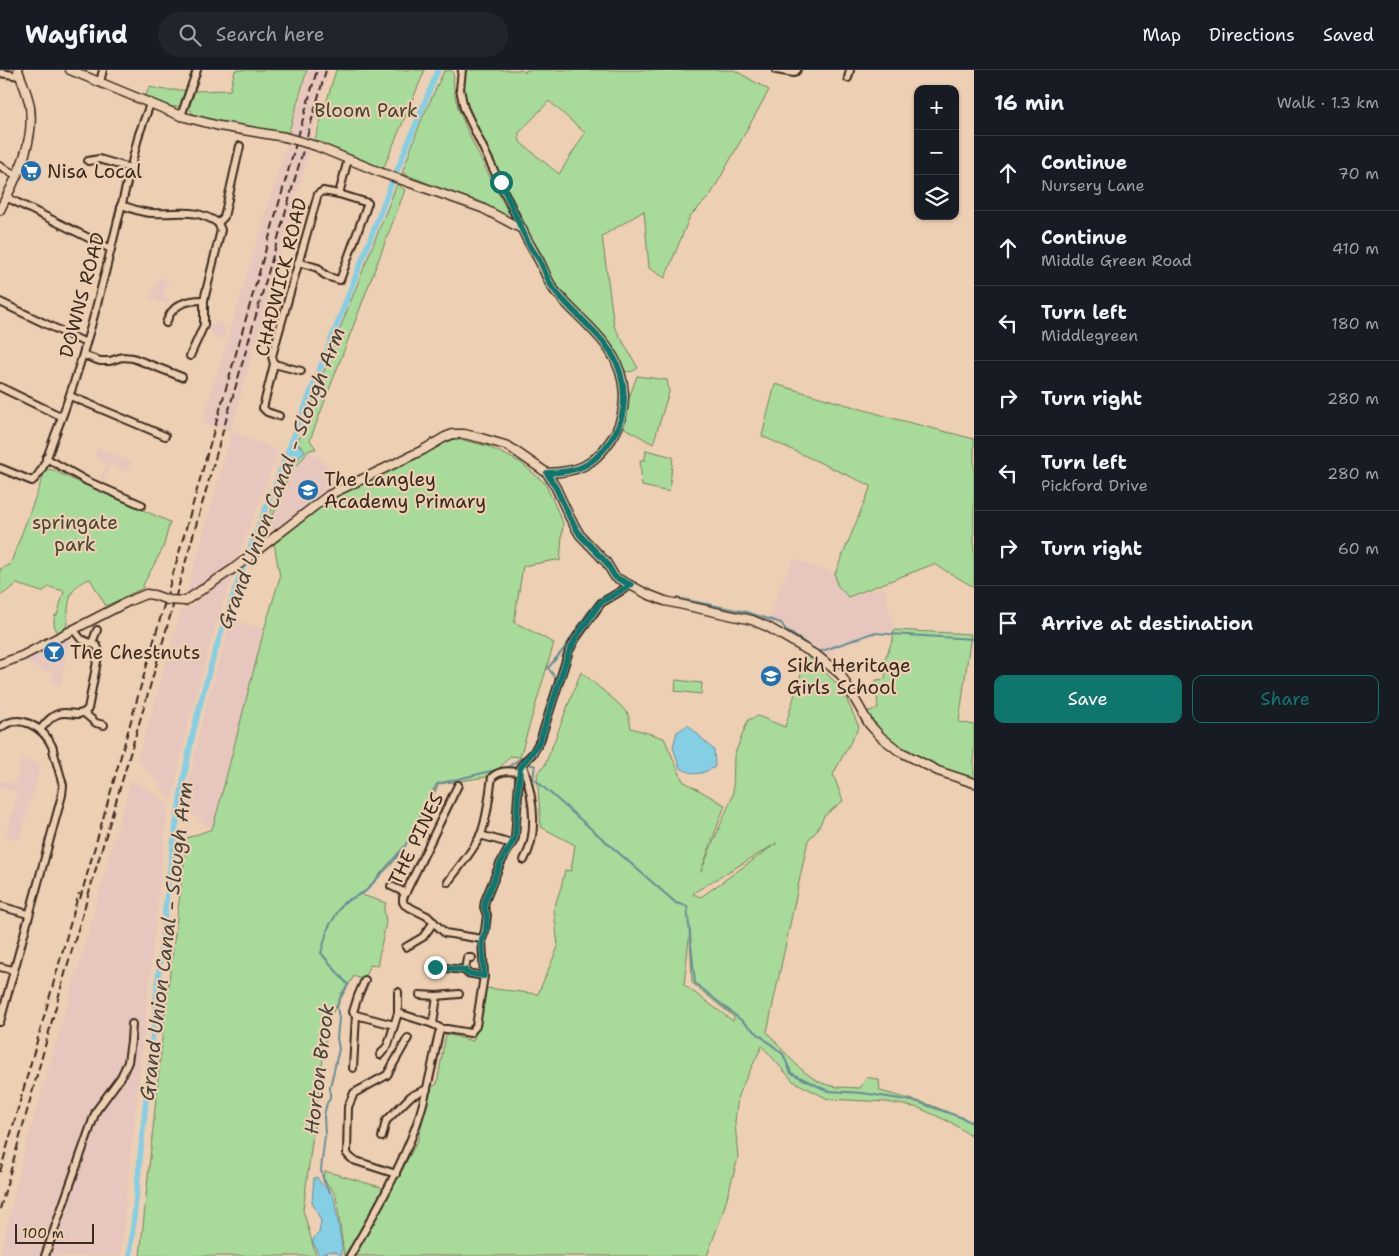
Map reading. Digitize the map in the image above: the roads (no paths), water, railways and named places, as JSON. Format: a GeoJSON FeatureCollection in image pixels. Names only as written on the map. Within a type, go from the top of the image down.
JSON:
{"type":"FeatureCollection","features":[{"type":"Feature","properties":{"kind":"street"},"geometry":{"type":"LineString","coordinates":[[70,70],[181,116],[219,126],[285,137],[316,146],[407,182],[482,208],[522,229]]}},
{"type":"Feature","properties":{"kind":"street"},"geometry":{"type":"LineString","coordinates":[[100,82],[103,70]]}},
{"type":"Feature","properties":{"kind":"street"},"geometry":{"type":"LineString","coordinates":[[181,116],[197,70]]}},
{"type":"Feature","properties":{"kind":"street"},"geometry":{"type":"LineString","coordinates":[[462,70],[460,89],[464,108],[526,239],[540,261],[552,287],[600,336],[612,352],[622,376],[622,421],[603,451],[583,468],[572,472],[547,473]]}},
{"type":"Feature","properties":{"kind":"street"},"geometry":{"type":"LineString","coordinates":[[772,78],[774,70],[794,73],[797,70]]}},
{"type":"Feature","properties":{"kind":"street"},"geometry":{"type":"LineString","coordinates":[[848,78],[850,70]]}},
{"type":"Feature","properties":{"kind":"street"},"geometry":{"type":"LineString","coordinates":[[0,72],[19,73],[30,106],[31,128],[24,158],[0,210]]}},
{"type":"Feature","properties":{"kind":"street","name":"DOWNS ROAD"},"geometry":{"type":"LineString","coordinates":[[0,468],[32,481],[38,477],[46,458],[70,396],[83,355],[139,134],[150,104]]}},
{"type":"Feature","properties":{"kind":"street"},"geometry":{"type":"LineString","coordinates":[[218,224],[224,217],[240,146]]}},
{"type":"Feature","properties":{"kind":"street"},"geometry":{"type":"LineString","coordinates":[[88,161],[99,159],[130,168]]}},
{"type":"Feature","properties":{"kind":"street","name":"CHADWICK ROAD"},"geometry":{"type":"LineString","coordinates":[[279,416],[267,412],[263,408],[274,364],[272,356],[318,194],[323,191],[339,194],[348,159]]}},
{"type":"Feature","properties":{"kind":"street"},"geometry":{"type":"LineString","coordinates":[[0,166],[17,176]]}},
{"type":"Feature","properties":{"kind":"street"},"geometry":{"type":"LineString","coordinates":[[298,262],[318,268],[326,276],[340,280],[368,203],[339,194]]}},
{"type":"Feature","properties":{"kind":"street"},"geometry":{"type":"LineString","coordinates":[[6,197],[111,249]]}},
{"type":"Feature","properties":{"kind":"street"},"geometry":{"type":"LineString","coordinates":[[121,205],[151,213],[195,213],[210,218],[218,224],[221,230],[204,300],[204,325],[190,356]]}},
{"type":"Feature","properties":{"kind":"street"},"geometry":{"type":"LineString","coordinates":[[166,323],[169,314],[176,306],[194,300],[204,300]]}},
{"type":"Feature","properties":{"kind":"street"},"geometry":{"type":"LineString","coordinates":[[0,302],[86,343]]}},
{"type":"Feature","properties":{"kind":"street"},"geometry":{"type":"LineString","coordinates":[[83,355],[110,361],[122,357],[133,358],[182,377]]}},
{"type":"Feature","properties":{"kind":"street"},"geometry":{"type":"LineString","coordinates":[[274,364],[301,371]]}},
{"type":"Feature","properties":{"kind":"street"},"geometry":{"type":"LineString","coordinates":[[0,387],[62,417]]}},
{"type":"Feature","properties":{"kind":"street"},"geometry":{"type":"LineString","coordinates":[[70,396],[165,436]]}},
{"type":"Feature","properties":{"kind":"street"},"geometry":{"type":"LineString","coordinates":[[0,664],[22,656],[146,594],[168,600],[185,601],[233,568],[329,495],[453,434],[464,434],[508,446],[547,473],[580,535],[606,562],[615,577],[664,601],[752,620],[768,627],[819,657],[840,675],[869,724],[880,738],[899,752],[938,771],[974,783]]}},
{"type":"Feature","properties":{"kind":"street"},"geometry":{"type":"LineString","coordinates":[[46,458],[87,481],[142,505]]}},
{"type":"Feature","properties":{"kind":"street"},"geometry":{"type":"LineString","coordinates":[[398,1014],[433,1024],[442,1029],[470,1033],[473,1030],[478,1018],[484,976],[482,939],[487,922],[484,907],[485,901],[500,864],[515,838],[521,768],[540,741],[569,652],[576,638],[600,603],[631,585]]}},
{"type":"Feature","properties":{"kind":"street"},"geometry":{"type":"LineString","coordinates":[[40,730],[49,720],[60,713],[76,716],[84,713],[90,702],[99,651],[97,646],[81,639],[73,629]]}},
{"type":"Feature","properties":{"kind":"street"},"geometry":{"type":"LineString","coordinates":[[92,643],[97,630]]}},
{"type":"Feature","properties":{"kind":"street"},"geometry":{"type":"LineString","coordinates":[[84,713],[96,723],[104,724]]}},
{"type":"Feature","properties":{"kind":"street"},"geometry":{"type":"LineString","coordinates":[[0,728],[14,720],[31,724],[40,730],[49,740],[54,752],[62,785],[62,795],[0,1022]]}},
{"type":"Feature","properties":{"kind":"street"},"geometry":{"type":"LineString","coordinates":[[448,882],[480,835],[488,806],[492,776],[505,770],[521,768]]}},
{"type":"Feature","properties":{"kind":"street"},"geometry":{"type":"LineString","coordinates":[[521,768],[531,790],[533,817],[528,853],[524,860]]}},
{"type":"Feature","properties":{"kind":"street","name":"THE PINES"},"geometry":{"type":"LineString","coordinates":[[434,922],[403,902],[458,785]]}},
{"type":"Feature","properties":{"kind":"street"},"geometry":{"type":"LineString","coordinates":[[480,835],[512,844]]}},
{"type":"Feature","properties":{"kind":"street"},"geometry":{"type":"LineString","coordinates":[[391,886],[406,894]]}},
{"type":"Feature","properties":{"kind":"street"},"geometry":{"type":"LineString","coordinates":[[0,906],[28,914]]}},
{"type":"Feature","properties":{"kind":"street"},"geometry":{"type":"LineString","coordinates":[[406,948],[422,936],[434,922],[446,933],[482,939]]}},
{"type":"Feature","properties":{"kind":"street"},"geometry":{"type":"LineString","coordinates":[[465,970],[467,958],[472,958]]}},
{"type":"Feature","properties":{"kind":"street"},"geometry":{"type":"LineString","coordinates":[[0,967],[13,970]]}},
{"type":"Feature","properties":{"kind":"street"},"geometry":{"type":"LineString","coordinates":[[435,967],[465,970],[466,973],[484,976]]}},
{"type":"Feature","properties":{"kind":"street"},"geometry":{"type":"LineString","coordinates":[[353,1068],[356,1015],[353,1012],[365,980]]}},
{"type":"Feature","properties":{"kind":"street"},"geometry":{"type":"LineString","coordinates":[[380,1054],[388,1045],[398,1014],[398,992]]}},
{"type":"Feature","properties":{"kind":"street"},"geometry":{"type":"LineString","coordinates":[[420,995],[460,994]]}},
{"type":"Feature","properties":{"kind":"street"},"geometry":{"type":"LineString","coordinates":[[433,1024],[437,996]]}},
{"type":"Feature","properties":{"kind":"street"},"geometry":{"type":"LineString","coordinates":[[356,1015],[394,1025]]}},
{"type":"Feature","properties":{"kind":"street"},"geometry":{"type":"LineString","coordinates":[[45,1256],[96,1111],[122,1077],[128,1062],[132,1024]]}},
{"type":"Feature","properties":{"kind":"street"},"geometry":{"type":"LineString","coordinates":[[350,1256],[396,1174],[417,1126],[428,1089],[439,1033],[442,1029]]}},
{"type":"Feature","properties":{"kind":"street"},"geometry":{"type":"LineString","coordinates":[[396,1174],[353,1160],[347,1154],[348,1107],[354,1093],[387,1075],[408,1038]]}},
{"type":"Feature","properties":{"kind":"street"},"geometry":{"type":"LineString","coordinates":[[382,1137],[386,1121],[389,1117],[411,1096],[428,1089]]}},
{"type":"Feature","properties":{"kind":"water"},"geometry":{"type":"Polygon","coordinates":[[[295,435],[297,444],[305,450],[300,457],[280,474],[295,435]]]}},
{"type":"Feature","properties":{"kind":"water"},"geometry":{"type":"Polygon","coordinates":[[[688,725],[714,750],[715,767],[698,774],[680,768],[673,747],[677,732],[688,725]]]}},
{"type":"Feature","properties":{"kind":"water"},"geometry":{"type":"Polygon","coordinates":[[[317,1177],[334,1197],[342,1247],[341,1256],[336,1252],[330,1252],[319,1256],[313,1242],[319,1233],[321,1221],[312,1202],[314,1178],[317,1177]]]}},
{"type":"Feature","properties":{"kind":"waterway","name":"Grand Union Canal - Slough Arm"},"geometry":{"type":"LineString","coordinates":[[130,1256],[168,884],[182,789],[198,711],[240,575],[391,185],[438,70]]}},
{"type":"Feature","properties":{"kind":"waterway","name":"Horton Brook"},"geometry":{"type":"LineString","coordinates":[[555,685],[555,677],[548,668],[599,599],[613,592]]}},
{"type":"Feature","properties":{"kind":"waterway","name":"Horton Brook"},"geometry":{"type":"LineString","coordinates":[[677,598],[746,612],[781,623],[786,630],[819,652],[873,633],[974,639]]}},
{"type":"Feature","properties":{"kind":"waterway","name":"Horton Brook"},"geometry":{"type":"LineString","coordinates":[[330,1192],[324,1182],[321,1170],[325,1135],[324,1115],[330,1099],[330,1087],[339,1049],[337,1007],[341,995],[348,985],[321,953],[328,928],[343,903],[366,891],[405,846],[437,784],[508,767],[531,751],[544,720]]}},
{"type":"Feature","properties":{"kind":"waterway"},"geometry":{"type":"LineString","coordinates":[[530,764],[535,766],[533,778],[676,903],[687,906],[695,983],[783,1054],[791,1073],[828,1091],[863,1093],[918,1102],[963,1118],[974,1124]]}},
{"type":"Feature","properties":{"kind":"railway"},"geometry":{"type":"LineString","coordinates":[[80,899],[317,70]]}},
{"type":"Feature","properties":{"kind":"railway"},"geometry":{"type":"LineString","coordinates":[[0,1209],[66,970],[149,690],[326,70]]}},
{"type":"Feature","properties":{"kind":"railway"},"geometry":{"type":"LineString","coordinates":[[0,1172],[79,893]]}},
{"type":"Feature","properties":{"kind":"place","name":"Nisa Local"},"geometry":{"type":"Point","coordinates":[31,171]}},
{"type":"Feature","properties":{"kind":"place","name":"The Langley Academy Primary"},"geometry":{"type":"Point","coordinates":[308,490]}},
{"type":"Feature","properties":{"kind":"place","name":"The Chestnuts"},"geometry":{"type":"Point","coordinates":[54,652]}},
{"type":"Feature","properties":{"kind":"place","name":"Sikh Heritage Girls School"},"geometry":{"type":"Point","coordinates":[771,676]}},
{"type":"Feature","properties":{"kind":"park label","name":"Bloom Park"},"geometry":{"type":"Point","coordinates":[366,110]}},
{"type":"Feature","properties":{"kind":"park label","name":"springate park"},"geometry":{"type":"Point","coordinates":[75,533]}}]}
